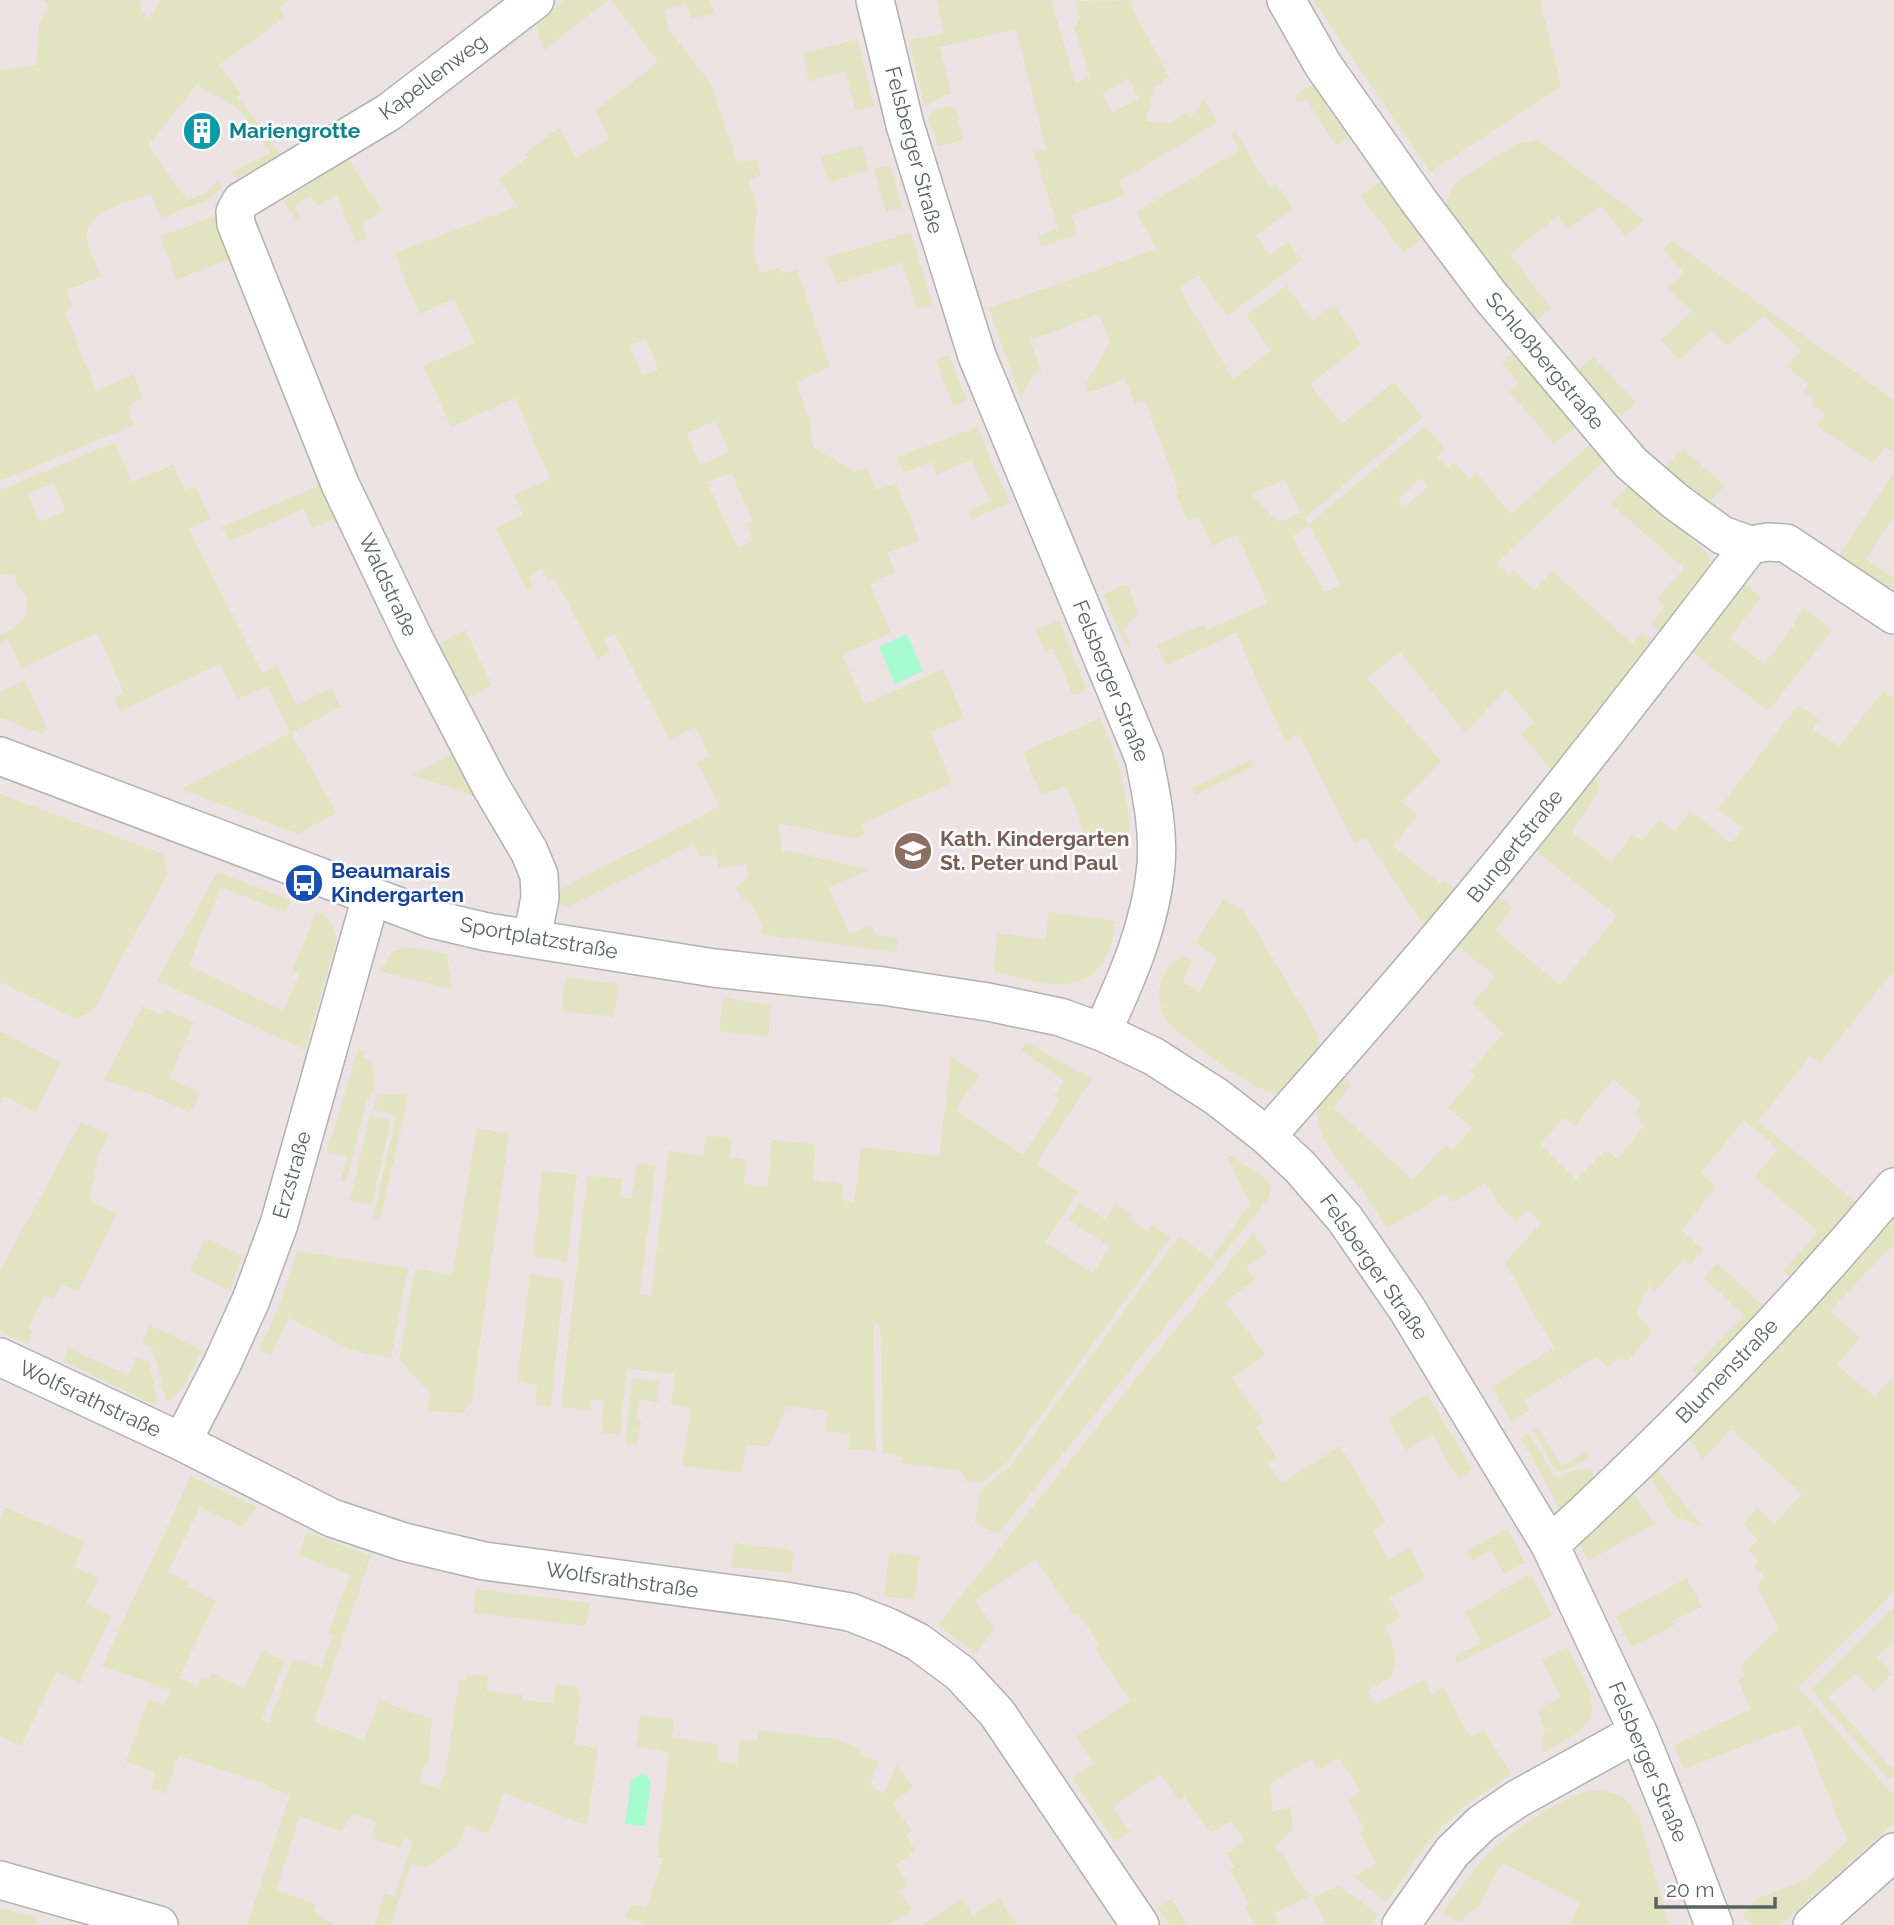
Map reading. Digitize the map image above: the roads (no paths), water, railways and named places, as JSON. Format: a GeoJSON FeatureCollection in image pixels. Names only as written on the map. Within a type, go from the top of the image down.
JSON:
{"type":"FeatureCollection","features":[{"type":"Feature","properties":{"kind":"street","name":"Kapellenweg"},"geometry":{"type":"LineString","coordinates":[[236,224],[234,212],[241,201],[389,112],[535,0]]}},
{"type":"Feature","properties":{"kind":"street","name":"Felsberger Straße"},"geometry":{"type":"LineString","coordinates":[[875,0],[905,125],[976,356],[1144,758],[1154,808],[1156,863],[1150,909],[1127,980],[1101,1032],[1153,1056],[1217,1097],[1267,1136],[1300,1167],[1345,1219],[1407,1309],[1550,1545],[1638,1732],[1714,1925]]}},
{"type":"Feature","properties":{"kind":"street","name":"Schloßbergstraße"},"geometry":{"type":"LineString","coordinates":[[1286,0],[1323,65],[1418,200],[1491,297],[1631,463],[1675,501],[1722,535],[1750,545],[1786,543],[1894,615]]}},
{"type":"Feature","properties":{"kind":"street","name":"Waldstraße"},"geometry":{"type":"LineString","coordinates":[[236,224],[341,484],[414,639],[539,875],[540,898],[532,938]]}},
{"type":"Feature","properties":{"kind":"street","name":"Bungertstraße"},"geometry":{"type":"LineString","coordinates":[[1267,1136],[1357,1035],[1478,891],[1598,744],[1750,545]]}},
{"type":"Feature","properties":{"kind":"street","name":"Sportplatzstraße"},"geometry":{"type":"LineString","coordinates":[[0,756],[432,919],[487,932],[714,968],[883,986],[988,1002],[1060,1017],[1101,1032]]}},
{"type":"Feature","properties":{"kind":"street","name":"Erzstraße"},"geometry":{"type":"LineString","coordinates":[[182,1442],[251,1300],[279,1224],[372,897]]}},
{"type":"Feature","properties":{"kind":"street","name":"Blumenstraße"},"geometry":{"type":"LineString","coordinates":[[1550,1545],[1670,1431],[1764,1334],[1892,1192]]}},
{"type":"Feature","properties":{"kind":"street","name":"Wolfsrathstraße"},"geometry":{"type":"LineString","coordinates":[[0,1357],[182,1442],[332,1518],[404,1542],[484,1561],[811,1605],[850,1612],[888,1627],[918,1642],[960,1673],[997,1713],[1140,1925]]}},
{"type":"Feature","properties":{"kind":"street"},"geometry":{"type":"LineString","coordinates":[[1401,1925],[1452,1852],[1482,1823],[1517,1799],[1638,1732]]}},
{"type":"Feature","properties":{"kind":"street"},"geometry":{"type":"LineString","coordinates":[[1812,1925],[1894,1852]]}},
{"type":"Feature","properties":{"kind":"street"},"geometry":{"type":"LineString","coordinates":[[0,1880],[159,1925]]}},
{"type":"Feature","properties":{"kind":"place","name":"Mariengrotte"},"geometry":{"type":"Point","coordinates":[202,131]}},
{"type":"Feature","properties":{"kind":"place","name":"Kath. Kindergarten St. Peter und Paul"},"geometry":{"type":"Point","coordinates":[913,851]}},
{"type":"Feature","properties":{"kind":"place","name":"Beaumarais Kindergarten"},"geometry":{"type":"Point","coordinates":[304,883]}}]}
